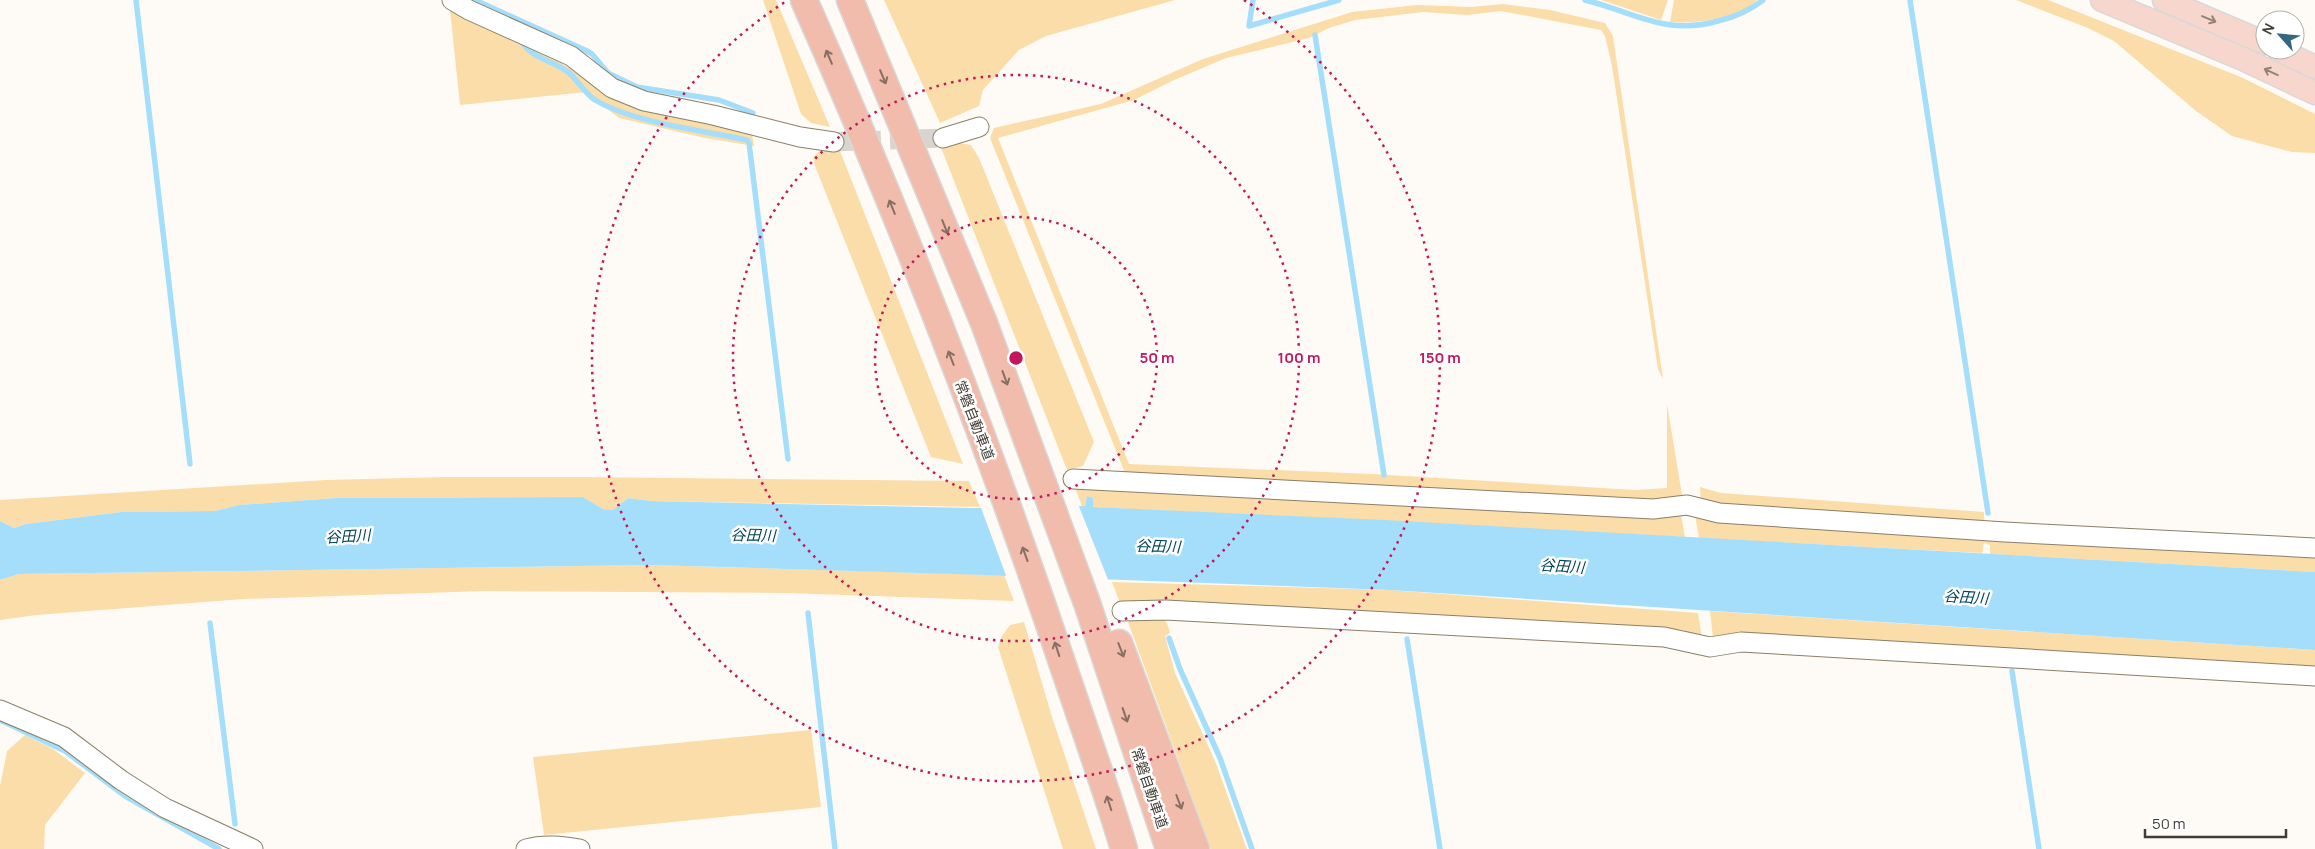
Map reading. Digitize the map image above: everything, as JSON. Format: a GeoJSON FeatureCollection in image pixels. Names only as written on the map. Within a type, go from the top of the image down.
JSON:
{"type":"FeatureCollection","features":[{"type":"Feature","properties":{"kind":"highway","name":"常磐自動車道"},"geometry":{"type":"LineString","coordinates":[[804,0],[880,177],[1000,485],[1041,599],[1124,849]]}},
{"type":"Feature","properties":{"kind":"highway"},"geometry":{"type":"LineString","coordinates":[[850,0],[919,162],[984,324],[1055,512],[1104,606],[1196,849]]}},
{"type":"Feature","properties":{"kind":"highway","name":"常磐自動車道"},"geometry":{"type":"LineString","coordinates":[[1104,606],[1170,849]]}},
{"type":"Feature","properties":{"kind":"main road"},"geometry":{"type":"LineString","coordinates":[[2102,0],[2315,93]]}},
{"type":"Feature","properties":{"kind":"main road"},"geometry":{"type":"LineString","coordinates":[[2164,0],[2255,39]]}},
{"type":"Feature","properties":{"kind":"main road"},"geometry":{"type":"LineString","coordinates":[[2300,60],[2315,67]]}},
{"type":"Feature","properties":{"kind":"street"},"geometry":{"type":"LineString","coordinates":[[452,0],[469,10],[571,56],[612,88],[636,98],[800,137],[834,142]]}},
{"type":"Feature","properties":{"kind":"street"},"geometry":{"type":"LineString","coordinates":[[944,138],[979,127]]}},
{"type":"Feature","properties":{"kind":"street"},"geometry":{"type":"LineString","coordinates":[[1073,479],[1653,509],[1687,505],[1719,513],[2005,532],[2315,548]]}},
{"type":"Feature","properties":{"kind":"street"},"geometry":{"type":"LineString","coordinates":[[1104,606],[1664,637],[1710,647],[1741,642],[2315,676]]}},
{"type":"Feature","properties":{"kind":"street"},"geometry":{"type":"LineString","coordinates":[[0,710],[64,737],[121,780],[165,808],[252,849]]}},
{"type":"Feature","properties":{"kind":"street"},"geometry":{"type":"LineString","coordinates":[[526,849],[536,846],[562,846],[580,849]]}},
{"type":"Feature","properties":{"kind":"shaded area"},"geometry":{"type":"Polygon","coordinates":[[[763,0],[776,0],[830,127],[811,123],[801,114],[763,0]]]}},
{"type":"Feature","properties":{"kind":"shaded area"},"geometry":{"type":"Polygon","coordinates":[[[884,0],[1175,0],[1046,36],[1019,50],[983,90],[979,106],[940,123],[884,0]]]}},
{"type":"Feature","properties":{"kind":"shaded area"},"geometry":{"type":"Polygon","coordinates":[[[1601,0],[1668,0],[1661,20],[1601,0]]]}},
{"type":"Feature","properties":{"kind":"shaded area"},"geometry":{"type":"Polygon","coordinates":[[[1674,0],[1757,0],[1739,12],[1728,16],[1704,21],[1670,22],[1674,0]]]}},
{"type":"Feature","properties":{"kind":"shaded area"},"geometry":{"type":"Polygon","coordinates":[[[2016,0],[2048,0],[2243,78],[2315,114],[2315,153],[2292,152],[2232,136],[2196,111],[2114,41],[2088,28],[2016,0]]]}},
{"type":"Feature","properties":{"kind":"shaded area"},"geometry":{"type":"Polygon","coordinates":[[[1503,4],[1550,10],[1605,23],[1613,36],[1663,379],[1658,369],[1612,66],[1605,36],[1601,30],[1501,11],[1467,15],[1423,12],[1355,20],[1329,28],[1309,38],[1226,58],[1172,81],[1134,100],[998,138],[1129,464],[1372,474],[1635,490],[1667,488],[1667,404],[1682,495],[1675,501],[1125,473],[990,138],[994,128],[1101,104],[1203,59],[1352,12],[1417,5],[1471,7],[1503,4]]]}},
{"type":"Feature","properties":{"kind":"shaded area"},"geometry":{"type":"Polygon","coordinates":[[[450,10],[544,51],[585,79],[752,133],[754,146],[705,138],[619,118],[586,92],[460,105],[450,10]]]}},
{"type":"Feature","properties":{"kind":"shaded area"},"geometry":{"type":"Polygon","coordinates":[[[960,143],[971,145],[979,158],[1094,442],[1083,466],[1067,470],[940,145],[960,143]]]}},
{"type":"Feature","properties":{"kind":"shaded area"},"geometry":{"type":"Polygon","coordinates":[[[823,148],[840,151],[963,464],[931,457],[815,166],[813,157],[823,148]]]}},
{"type":"Feature","properties":{"kind":"shaded area"},"geometry":{"type":"Polygon","coordinates":[[[447,477],[969,481],[980,507],[651,501],[628,498],[613,510],[603,509],[583,497],[337,498],[239,505],[215,511],[121,512],[26,524],[14,528],[0,521],[0,500],[326,480],[447,477]]]}},
{"type":"Feature","properties":{"kind":"shaded area"},"geometry":{"type":"Polygon","coordinates":[[[1074,485],[1680,509],[1685,537],[1092,507],[1092,498],[1087,496],[1085,506],[1082,506],[1074,485]]]}},
{"type":"Feature","properties":{"kind":"shaded area"},"geometry":{"type":"Polygon","coordinates":[[[1700,487],[1721,493],[1984,512],[1984,521],[1754,508],[1701,502],[1700,487]]]}},
{"type":"Feature","properties":{"kind":"shaded area"},"geometry":{"type":"Polygon","coordinates":[[[1694,510],[2315,555],[2315,572],[1990,554],[1990,545],[1984,543],[1982,553],[1699,538],[1694,510]]]}},
{"type":"Feature","properties":{"kind":"shaded area"},"geometry":{"type":"Polygon","coordinates":[[[652,565],[1004,575],[1014,601],[788,593],[484,591],[243,599],[36,615],[0,620],[0,580],[19,574],[652,565]]]}},
{"type":"Feature","properties":{"kind":"shaded area"},"geometry":{"type":"Polygon","coordinates":[[[1112,582],[1390,590],[1698,613],[1702,639],[1683,630],[1643,627],[1246,605],[1120,603],[1112,582]]]}},
{"type":"Feature","properties":{"kind":"shaded area"},"geometry":{"type":"Polygon","coordinates":[[[1710,611],[2315,650],[2315,670],[1713,638],[1710,611]]]}},
{"type":"Feature","properties":{"kind":"shaded area"},"geometry":{"type":"Polygon","coordinates":[[[1144,614],[1162,617],[1167,623],[1170,633],[1165,636],[1175,673],[1215,761],[1247,849],[1211,849],[1128,622],[1144,614]]]}},
{"type":"Feature","properties":{"kind":"shaded area"},"geometry":{"type":"Polygon","coordinates":[[[1024,622],[1052,717],[1096,849],[1063,849],[998,647],[1002,636],[1010,625],[1024,622]]]}},
{"type":"Feature","properties":{"kind":"shaded area"},"geometry":{"type":"Polygon","coordinates":[[[811,730],[821,807],[544,835],[533,757],[811,730]]]}},
{"type":"Feature","properties":{"kind":"shaded area"},"geometry":{"type":"Polygon","coordinates":[[[25,735],[53,749],[85,773],[45,825],[44,849],[0,849],[0,786],[7,751],[25,735]]]}},
{"type":"Feature","properties":{"kind":"water","name":"谷田川"},"geometry":{"type":"Polygon","coordinates":[[[1087,496],[1093,498],[1093,507],[1385,520],[2315,572],[2315,650],[1390,590],[986,575],[652,565],[19,574],[0,580],[0,521],[14,528],[26,524],[121,512],[215,511],[239,505],[337,498],[583,497],[603,509],[613,510],[628,498],[651,501],[972,508],[1085,506],[1087,496]]]}},
{"type":"Feature","properties":{"kind":"pier"},"geometry":{"type":"Polygon","coordinates":[[[1078,504],[1109,582],[1007,578],[980,505],[1078,504]]]}},
{"type":"Feature","properties":{"kind":"waterway"},"geometry":{"type":"LineString","coordinates":[[136,0],[190,464]]}},
{"type":"Feature","properties":{"kind":"waterway"},"geometry":{"type":"LineString","coordinates":[[475,0],[585,50],[592,54],[608,73],[637,87],[719,100],[753,113]]}},
{"type":"Feature","properties":{"kind":"waterway"},"geometry":{"type":"LineString","coordinates":[[1253,0],[1249,26],[1339,0]]}},
{"type":"Feature","properties":{"kind":"waterway"},"geometry":{"type":"LineString","coordinates":[[1585,0],[1650,21],[1682,26],[1699,25],[1730,18],[1763,0]]}},
{"type":"Feature","properties":{"kind":"waterway"},"geometry":{"type":"LineString","coordinates":[[1910,0],[1988,513]]}},
{"type":"Feature","properties":{"kind":"waterway"},"geometry":{"type":"LineString","coordinates":[[1315,35],[1384,475]]}},
{"type":"Feature","properties":{"kind":"waterway"},"geometry":{"type":"LineString","coordinates":[[523,44],[539,57],[568,72],[591,97],[611,108],[648,120],[747,140],[749,143],[788,459]]}},
{"type":"Feature","properties":{"kind":"waterway"},"geometry":{"type":"LineString","coordinates":[[808,613],[835,849]]}},
{"type":"Feature","properties":{"kind":"waterway"},"geometry":{"type":"LineString","coordinates":[[210,623],[235,824]]}},
{"type":"Feature","properties":{"kind":"waterway"},"geometry":{"type":"LineString","coordinates":[[1169,638],[1180,669],[1220,758],[1252,849]]}},
{"type":"Feature","properties":{"kind":"waterway"},"geometry":{"type":"LineString","coordinates":[[1407,639],[1440,849]]}},
{"type":"Feature","properties":{"kind":"waterway"},"geometry":{"type":"LineString","coordinates":[[2012,671],[2039,849]]}},
{"type":"Feature","properties":{"kind":"waterway"},"geometry":{"type":"LineString","coordinates":[[0,720],[65,751],[125,796],[219,849]]}},
{"type":"Feature","properties":{"kind":"tunnel"},"geometry":{"type":"LineString","coordinates":[[834,142],[943,138]]}}]}
